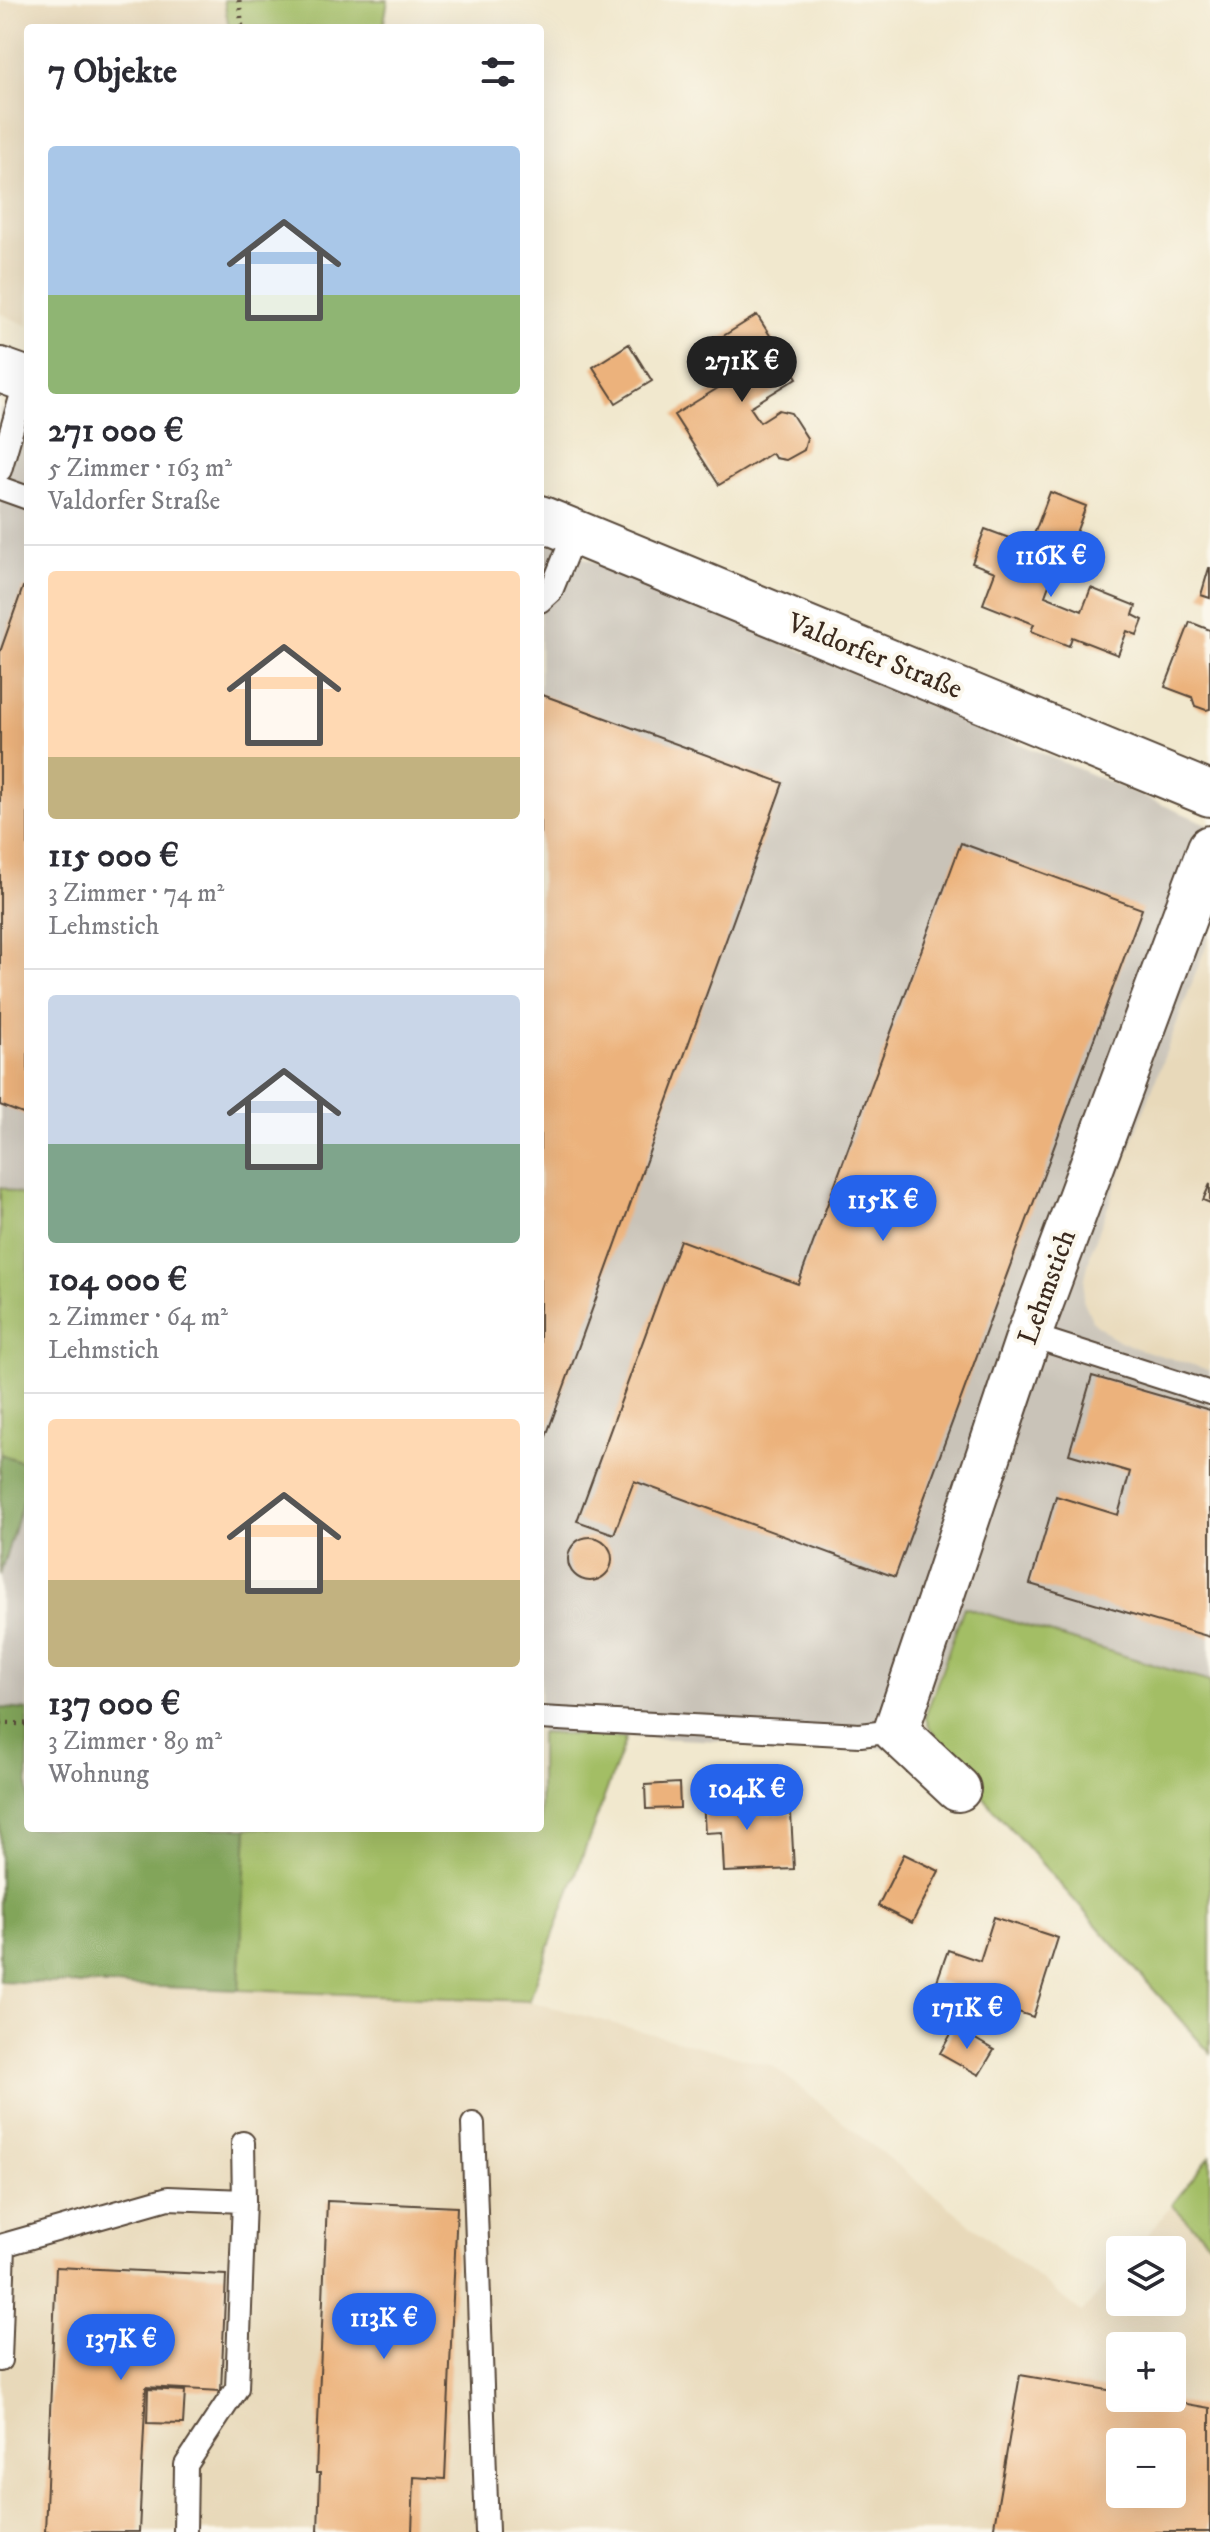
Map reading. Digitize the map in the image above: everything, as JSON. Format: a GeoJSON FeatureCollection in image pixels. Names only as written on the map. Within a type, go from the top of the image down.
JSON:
{"type":"FeatureCollection","features":[{"type":"Feature","properties":{"kind":"street","name":"Valdorfer Straße"},"geometry":{"type":"LineString","coordinates":[[558,525],[1210,794]]}},
{"type":"Feature","properties":{"kind":"street","name":"Lehmstich"},"geometry":{"type":"LineString","coordinates":[[896,1731],[1029,1335],[1210,848]]}},
{"type":"Feature","properties":{"kind":"street"},"geometry":{"type":"LineString","coordinates":[[896,1731],[958,1789]]}},
{"type":"Feature","properties":{"kind":"lane"},"geometry":{"type":"LineString","coordinates":[[0,470],[18,377]]}},
{"type":"Feature","properties":{"kind":"lane"},"geometry":{"type":"LineString","coordinates":[[0,488],[24,497]]}},
{"type":"Feature","properties":{"kind":"lane"},"geometry":{"type":"LineString","coordinates":[[544,597],[551,591],[558,525]]}},
{"type":"Feature","properties":{"kind":"lane"},"geometry":{"type":"LineString","coordinates":[[1029,1335],[1210,1393]]}},
{"type":"Feature","properties":{"kind":"lane"},"geometry":{"type":"LineString","coordinates":[[544,1718],[860,1735],[896,1731]]}},
{"type":"Feature","properties":{"kind":"lane"},"geometry":{"type":"LineString","coordinates":[[473,2124],[487,2532]]}},
{"type":"Feature","properties":{"kind":"lane"},"geometry":{"type":"LineString","coordinates":[[185,2532],[186,2465],[237,2388],[244,2201],[243,2143]]}},
{"type":"Feature","properties":{"kind":"lane"},"geometry":{"type":"LineString","coordinates":[[0,2360],[2,2246],[168,2198],[244,2201]]}},
{"type":"Feature","properties":{"kind":"path"},"geometry":{"type":"LineString","coordinates":[[239,0],[242,24]]}},
{"type":"Feature","properties":{"kind":"path"},"geometry":{"type":"LineString","coordinates":[[0,1723],[24,1724]]}},
{"type":"Feature","properties":{"kind":"shaded area"},"geometry":{"type":"Polygon","coordinates":[[[0,0],[224,0],[228,24],[24,24],[24,324],[0,313],[0,0]]]}},
{"type":"Feature","properties":{"kind":"shaded area"},"geometry":{"type":"Polygon","coordinates":[[[0,408],[24,415],[24,1196],[0,1187],[0,408]]]}},
{"type":"Feature","properties":{"kind":"shaded area"},"geometry":{"type":"Polygon","coordinates":[[[544,541],[1210,825],[1210,935],[1091,1252],[1083,1299],[1092,1320],[1112,1337],[1136,1348],[1210,1370],[1210,1682],[964,1607],[909,1749],[544,1733],[544,541]]]}},
{"type":"Feature","properties":{"kind":"shaded area"},"geometry":{"type":"Polygon","coordinates":[[[1210,935],[1210,1370],[1136,1348],[1112,1337],[1092,1320],[1083,1299],[1091,1252],[1210,935]]]}},
{"type":"Feature","properties":{"kind":"shaded area"},"geometry":{"type":"Polygon","coordinates":[[[24,1498],[24,1710],[0,1708],[0,1575],[24,1498]]]}},
{"type":"Feature","properties":{"kind":"shaded area"},"geometry":{"type":"Polygon","coordinates":[[[0,1981],[529,2001],[773,2066],[1082,2313],[1106,2285],[1106,2316],[1186,2316],[1186,2236],[1147,2236],[1172,2205],[1210,2243],[1210,2532],[0,2532],[0,1981]]]}},
{"type":"Feature","properties":{"kind":"green space"},"geometry":{"type":"Polygon","coordinates":[[[224,0],[388,0],[384,24],[228,24],[224,0]]]}},
{"type":"Feature","properties":{"kind":"green space"},"geometry":{"type":"Polygon","coordinates":[[[0,1187],[24,1196],[24,1463],[0,1454],[0,1187]]]}},
{"type":"Feature","properties":{"kind":"green space"},"geometry":{"type":"Polygon","coordinates":[[[0,1454],[24,1463],[24,1498],[0,1575],[0,1454]]]}},
{"type":"Feature","properties":{"kind":"green space"},"geometry":{"type":"Polygon","coordinates":[[[964,1607],[1210,1682],[1210,2053],[994,1810],[930,1728],[925,1717],[964,1607]]]}},
{"type":"Feature","properties":{"kind":"green space"},"geometry":{"type":"Polygon","coordinates":[[[0,1708],[24,1710],[24,1832],[247,1832],[239,1990],[0,1981],[0,1708]]]}},
{"type":"Feature","properties":{"kind":"green space"},"geometry":{"type":"Polygon","coordinates":[[[544,1733],[626,1738],[529,2001],[239,1990],[247,1832],[544,1832],[544,1733]]]}},
{"type":"Feature","properties":{"kind":"green space"},"geometry":{"type":"Polygon","coordinates":[[[1210,2156],[1210,2243],[1172,2205],[1210,2156]]]}},
{"type":"Feature","properties":{"kind":"building"},"geometry":{"type":"Polygon","coordinates":[[[757,315],[797,378],[750,407],[760,422],[779,410],[791,413],[807,438],[804,450],[786,460],[775,458],[772,453],[719,485],[674,415],[718,388],[696,353],[757,315]]]}},
{"type":"Feature","properties":{"kind":"building"},"geometry":{"type":"Polygon","coordinates":[[[629,344],[652,381],[616,403],[593,367],[629,344]]]}},
{"type":"Feature","properties":{"kind":"building"},"geometry":{"type":"Polygon","coordinates":[[[1050,492],[1086,506],[1068,554],[1032,540],[1050,492]]]}},
{"type":"Feature","properties":{"kind":"building"},"geometry":{"type":"Polygon","coordinates":[[[985,529],[1012,539],[1008,547],[1056,566],[1045,596],[1082,611],[1091,588],[1136,606],[1133,615],[1143,620],[1137,635],[1127,631],[1118,655],[1072,637],[1069,646],[1031,631],[1034,624],[983,604],[995,572],[972,563],[985,529]]]}},
{"type":"Feature","properties":{"kind":"building"},"geometry":{"type":"Polygon","coordinates":[[[1210,568],[1210,598],[1201,595],[1210,568]]]}},
{"type":"Feature","properties":{"kind":"building"},"geometry":{"type":"Polygon","coordinates":[[[23,587],[24,1114],[0,1105],[0,652],[23,587]]]}},
{"type":"Feature","properties":{"kind":"building"},"geometry":{"type":"Polygon","coordinates":[[[1190,622],[1210,630],[1210,709],[1206,710],[1195,706],[1192,697],[1165,687],[1190,622]]]}},
{"type":"Feature","properties":{"kind":"building"},"geometry":{"type":"Polygon","coordinates":[[[544,695],[783,783],[544,1442],[544,695]]]}},
{"type":"Feature","properties":{"kind":"building"},"geometry":{"type":"Polygon","coordinates":[[[961,843],[1142,909],[895,1577],[634,1481],[614,1534],[577,1521],[680,1240],[798,1284],[961,843]]]}},
{"type":"Feature","properties":{"kind":"building"},"geometry":{"type":"Polygon","coordinates":[[[1210,1184],[1210,1203],[1203,1200],[1210,1184]]]}},
{"type":"Feature","properties":{"kind":"building"},"geometry":{"type":"Polygon","coordinates":[[[1092,1376],[1210,1410],[1210,1637],[1030,1584],[1056,1496],[1118,1515],[1130,1472],[1069,1454],[1092,1376]]]}},
{"type":"Feature","properties":{"kind":"building"},"geometry":{"type":"Polygon","coordinates":[[[590,1537],[606,1543],[612,1559],[606,1575],[590,1581],[574,1575],[568,1559],[574,1543],[590,1537]]]}},
{"type":"Feature","properties":{"kind":"building"},"geometry":{"type":"Polygon","coordinates":[[[740,1782],[741,1816],[791,1814],[794,1869],[724,1872],[722,1832],[705,1833],[702,1784],[740,1782]]]}},
{"type":"Feature","properties":{"kind":"building"},"geometry":{"type":"Polygon","coordinates":[[[679,1783],[680,1808],[646,1809],[645,1785],[679,1783]]]}},
{"type":"Feature","properties":{"kind":"building"},"geometry":{"type":"Polygon","coordinates":[[[904,1854],[939,1871],[912,1923],[878,1906],[904,1854]]]}},
{"type":"Feature","properties":{"kind":"building"},"geometry":{"type":"Polygon","coordinates":[[[994,1917],[1058,1938],[1033,2017],[937,1981],[948,1950],[980,1961],[994,1917]]]}},
{"type":"Feature","properties":{"kind":"building"},"geometry":{"type":"Polygon","coordinates":[[[955,2027],[994,2050],[979,2075],[940,2053],[955,2027]]]}},
{"type":"Feature","properties":{"kind":"building"},"geometry":{"type":"Polygon","coordinates":[[[327,2201],[457,2207],[445,2479],[414,2477],[412,2532],[318,2532],[320,2473],[316,2473],[327,2201]]]}},
{"type":"Feature","properties":{"kind":"building"},"geometry":{"type":"Polygon","coordinates":[[[56,2267],[226,2275],[221,2391],[146,2387],[139,2532],[45,2532],[56,2267]]]}},
{"type":"Feature","properties":{"kind":"building"},"geometry":{"type":"Polygon","coordinates":[[[1020,2375],[1106,2390],[1106,2412],[1186,2412],[1186,2404],[1210,2408],[1210,2532],[993,2532],[1020,2375]]]}},
{"type":"Feature","properties":{"kind":"building"},"geometry":{"type":"Polygon","coordinates":[[[148,2389],[185,2391],[183,2424],[147,2423],[148,2389]]]}}]}
